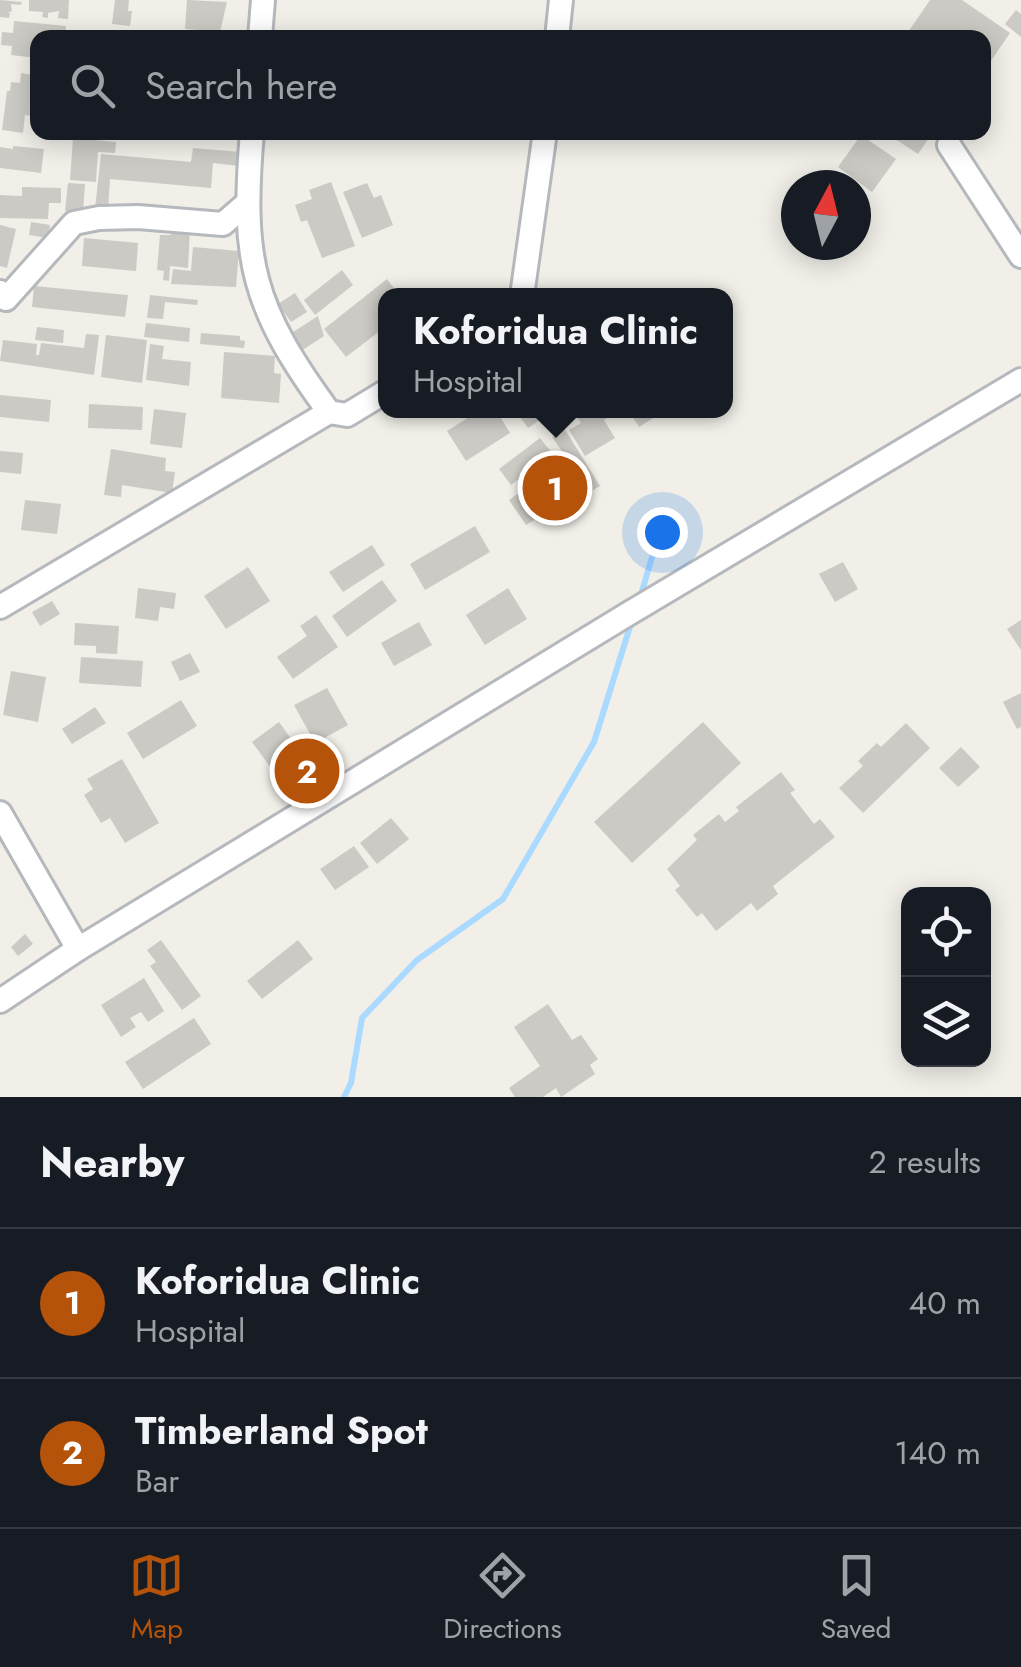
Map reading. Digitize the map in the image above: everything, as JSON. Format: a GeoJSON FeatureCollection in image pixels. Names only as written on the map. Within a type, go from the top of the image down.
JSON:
{"type":"FeatureCollection","features":[{"type":"Feature","properties":{"kind":"street"},"geometry":{"type":"LineString","coordinates":[[261,30],[263,0]]}},
{"type":"Feature","properties":{"kind":"street"},"geometry":{"type":"LineString","coordinates":[[558,30],[561,0]]}},
{"type":"Feature","properties":{"kind":"street"},"geometry":{"type":"LineString","coordinates":[[251,140],[246,204],[260,297],[300,373],[329,412]]}},
{"type":"Feature","properties":{"kind":"street"},"geometry":{"type":"LineString","coordinates":[[523,288],[543,140]]}},
{"type":"Feature","properties":{"kind":"street"},"geometry":{"type":"LineString","coordinates":[[949,145],[1021,256]]}},
{"type":"Feature","properties":{"kind":"street"},"geometry":{"type":"LineString","coordinates":[[2,299],[74,223],[138,217],[223,224],[246,204]]}},
{"type":"Feature","properties":{"kind":"street"},"geometry":{"type":"LineString","coordinates":[[0,1001],[78,949],[654,598],[1021,380]]}},
{"type":"Feature","properties":{"kind":"street"},"geometry":{"type":"LineString","coordinates":[[0,606],[329,412],[347,415],[378,396]]}},
{"type":"Feature","properties":{"kind":"street"},"geometry":{"type":"LineString","coordinates":[[0,813],[78,949]]}},
{"type":"Feature","properties":{"kind":"building"},"geometry":{"type":"Polygon","coordinates":[[[0,0],[22,2],[11,4],[9,18],[0,17],[0,0]]]}},
{"type":"Feature","properties":{"kind":"building"},"geometry":{"type":"Polygon","coordinates":[[[29,0],[69,0],[68,19],[58,18],[59,11],[48,13],[48,18],[42,17],[43,12],[29,11],[29,0]]]}},
{"type":"Feature","properties":{"kind":"building"},"geometry":{"type":"Polygon","coordinates":[[[115,0],[129,0],[130,26],[112,24],[115,0]]]}},
{"type":"Feature","properties":{"kind":"building"},"geometry":{"type":"Polygon","coordinates":[[[187,0],[227,2],[220,30],[185,29],[187,0]]]}},
{"type":"Feature","properties":{"kind":"building"},"geometry":{"type":"Polygon","coordinates":[[[930,0],[962,0],[1010,33],[991,61],[991,30],[909,30],[930,0]]]}},
{"type":"Feature","properties":{"kind":"building"},"geometry":{"type":"Polygon","coordinates":[[[1016,10],[1021,14],[1021,37],[1005,24],[1016,10]]]}},
{"type":"Feature","properties":{"kind":"building"},"geometry":{"type":"Polygon","coordinates":[[[14,21],[66,26],[66,30],[30,30],[30,57],[11,55],[12,46],[1,45],[2,32],[13,33],[14,21]]]}},
{"type":"Feature","properties":{"kind":"building"},"geometry":{"type":"Polygon","coordinates":[[[21,73],[30,74],[30,116],[25,115],[23,133],[2,130],[7,91],[11,82],[20,83],[21,73]]]}},
{"type":"Feature","properties":{"kind":"building"},"geometry":{"type":"Polygon","coordinates":[[[73,140],[116,142],[115,153],[98,152],[96,182],[70,180],[73,140]]]}},
{"type":"Feature","properties":{"kind":"building"},"geometry":{"type":"Polygon","coordinates":[[[857,140],[868,140],[896,159],[872,192],[871,170],[838,167],[857,140]]]}},
{"type":"Feature","properties":{"kind":"building"},"geometry":{"type":"Polygon","coordinates":[[[897,140],[928,140],[918,154],[897,140]]]}},
{"type":"Feature","properties":{"kind":"building"},"geometry":{"type":"Polygon","coordinates":[[[0,147],[44,149],[41,173],[0,168],[0,147]]]}},
{"type":"Feature","properties":{"kind":"building"},"geometry":{"type":"Polygon","coordinates":[[[193,148],[240,152],[239,166],[213,163],[211,188],[110,179],[108,210],[95,209],[101,154],[191,162],[193,148]]]}},
{"type":"Feature","properties":{"kind":"building"},"geometry":{"type":"Polygon","coordinates":[[[331,182],[355,246],[322,258],[307,220],[301,222],[295,205],[312,199],[309,190],[331,182]]]}},
{"type":"Feature","properties":{"kind":"building"},"geometry":{"type":"Polygon","coordinates":[[[68,183],[85,184],[83,213],[65,211],[68,183]]]}},
{"type":"Feature","properties":{"kind":"building"},"geometry":{"type":"Polygon","coordinates":[[[367,183],[374,198],[381,195],[393,225],[362,238],[343,192],[367,183]]]}},
{"type":"Feature","properties":{"kind":"building"},"geometry":{"type":"Polygon","coordinates":[[[22,187],[61,188],[61,203],[49,203],[48,219],[0,218],[0,195],[22,196],[22,187]]]}},
{"type":"Feature","properties":{"kind":"building"},"geometry":{"type":"Polygon","coordinates":[[[31,222],[50,225],[48,238],[29,235],[31,222]]]}},
{"type":"Feature","properties":{"kind":"building"},"geometry":{"type":"Polygon","coordinates":[[[0,225],[16,229],[7,268],[0,266],[0,225]]]}},
{"type":"Feature","properties":{"kind":"building"},"geometry":{"type":"Polygon","coordinates":[[[172,228],[190,229],[188,268],[170,266],[169,281],[163,280],[164,271],[157,270],[160,235],[171,235],[172,228]]]}},
{"type":"Feature","properties":{"kind":"building"},"geometry":{"type":"Polygon","coordinates":[[[84,238],[138,243],[136,271],[82,266],[84,238]]]}},
{"type":"Feature","properties":{"kind":"building"},"geometry":{"type":"Polygon","coordinates":[[[193,247],[239,251],[236,287],[171,284],[173,269],[191,271],[193,247]]]}},
{"type":"Feature","properties":{"kind":"building"},"geometry":{"type":"Polygon","coordinates":[[[342,270],[353,285],[315,315],[304,300],[342,270]]]}},
{"type":"Feature","properties":{"kind":"building"},"geometry":{"type":"Polygon","coordinates":[[[387,279],[394,288],[378,288],[378,332],[346,357],[324,329],[387,279]]]}},
{"type":"Feature","properties":{"kind":"building"},"geometry":{"type":"Polygon","coordinates":[[[34,286],[128,295],[125,317],[32,307],[34,286]]]}},
{"type":"Feature","properties":{"kind":"building"},"geometry":{"type":"Polygon","coordinates":[[[295,293],[307,312],[291,322],[278,304],[295,293]]]}},
{"type":"Feature","properties":{"kind":"building"},"geometry":{"type":"Polygon","coordinates":[[[150,295],[198,300],[197,305],[165,302],[163,319],[147,318],[150,295]]]}},
{"type":"Feature","properties":{"kind":"building"},"geometry":{"type":"Polygon","coordinates":[[[318,316],[324,336],[301,351],[290,334],[318,316]]]}},
{"type":"Feature","properties":{"kind":"building"},"geometry":{"type":"Polygon","coordinates":[[[146,323],[190,328],[189,342],[144,337],[146,323]]]}},
{"type":"Feature","properties":{"kind":"building"},"geometry":{"type":"Polygon","coordinates":[[[37,327],[64,330],[63,343],[35,340],[37,327]]]}},
{"type":"Feature","properties":{"kind":"building"},"geometry":{"type":"Polygon","coordinates":[[[201,333],[240,336],[245,341],[244,348],[200,344],[201,333]]]}},
{"type":"Feature","properties":{"kind":"building"},"geometry":{"type":"Polygon","coordinates":[[[86,334],[99,335],[94,375],[0,361],[3,340],[37,344],[39,355],[41,343],[84,348],[86,334]]]}},
{"type":"Feature","properties":{"kind":"building"},"geometry":{"type":"Polygon","coordinates":[[[106,335],[147,340],[142,383],[101,377],[106,335]]]}},
{"type":"Feature","properties":{"kind":"building"},"geometry":{"type":"Polygon","coordinates":[[[150,344],[164,346],[162,359],[191,362],[189,386],[146,380],[150,344]]]}},
{"type":"Feature","properties":{"kind":"building"},"geometry":{"type":"Polygon","coordinates":[[[224,352],[275,356],[274,373],[281,374],[279,403],[221,398],[224,352]]]}},
{"type":"Feature","properties":{"kind":"building"},"geometry":{"type":"Polygon","coordinates":[[[0,395],[51,400],[49,422],[0,417],[0,395]]]}},
{"type":"Feature","properties":{"kind":"building"},"geometry":{"type":"Polygon","coordinates":[[[89,404],[143,407],[142,430],[88,428],[89,404]]]}},
{"type":"Feature","properties":{"kind":"building"},"geometry":{"type":"Polygon","coordinates":[[[154,409],[186,413],[182,448],[150,444],[154,409]]]}},
{"type":"Feature","properties":{"kind":"building"},"geometry":{"type":"Polygon","coordinates":[[[467,418],[501,418],[510,433],[466,461],[447,431],[467,418]]]}},
{"type":"Feature","properties":{"kind":"building"},"geometry":{"type":"Polygon","coordinates":[[[521,418],[543,418],[528,428],[521,418]]]}},
{"type":"Feature","properties":{"kind":"building"},"geometry":{"type":"Polygon","coordinates":[[[578,418],[607,418],[604,420],[615,438],[585,456],[569,430],[581,423],[578,418]]]}},
{"type":"Feature","properties":{"kind":"building"},"geometry":{"type":"Polygon","coordinates":[[[633,418],[653,418],[639,427],[633,418]]]}},
{"type":"Feature","properties":{"kind":"building"},"geometry":{"type":"Polygon","coordinates":[[[564,428],[600,486],[590,492],[552,437],[564,428]]]}},
{"type":"Feature","properties":{"kind":"building"},"geometry":{"type":"Polygon","coordinates":[[[540,438],[552,453],[511,485],[499,469],[540,438]]]}},
{"type":"Feature","properties":{"kind":"building"},"geometry":{"type":"Polygon","coordinates":[[[111,449],[166,458],[165,471],[175,472],[172,493],[122,485],[121,497],[104,495],[111,449]]]}},
{"type":"Feature","properties":{"kind":"building"},"geometry":{"type":"Polygon","coordinates":[[[0,451],[23,453],[21,474],[0,472],[0,451]]]}},
{"type":"Feature","properties":{"kind":"building"},"geometry":{"type":"Polygon","coordinates":[[[560,464],[580,492],[526,525],[509,500],[560,464]]]}},
{"type":"Feature","properties":{"kind":"building"},"geometry":{"type":"Polygon","coordinates":[[[25,500],[61,504],[57,534],[21,530],[25,500]]]}},
{"type":"Feature","properties":{"kind":"building"},"geometry":{"type":"Polygon","coordinates":[[[475,526],[490,552],[425,590],[410,564],[475,526]]]}},
{"type":"Feature","properties":{"kind":"building"},"geometry":{"type":"Polygon","coordinates":[[[372,545],[385,565],[343,592],[329,572],[372,545]]]}},
{"type":"Feature","properties":{"kind":"building"},"geometry":{"type":"Polygon","coordinates":[[[843,562],[858,589],[835,602],[819,574],[843,562]]]}},
{"type":"Feature","properties":{"kind":"building"},"geometry":{"type":"Polygon","coordinates":[[[248,567],[270,601],[226,629],[204,596],[248,567]]]}},
{"type":"Feature","properties":{"kind":"building"},"geometry":{"type":"Polygon","coordinates":[[[382,580],[397,601],[347,637],[332,616],[382,580]]]}},
{"type":"Feature","properties":{"kind":"building"},"geometry":{"type":"Polygon","coordinates":[[[138,588],[176,593],[174,609],[160,607],[158,621],[135,618],[138,588]]]}},
{"type":"Feature","properties":{"kind":"building"},"geometry":{"type":"Polygon","coordinates":[[[508,588],[527,619],[485,645],[466,615],[508,588]]]}},
{"type":"Feature","properties":{"kind":"building"},"geometry":{"type":"Polygon","coordinates":[[[52,601],[60,614],[40,626],[32,612],[52,601]]]}},
{"type":"Feature","properties":{"kind":"building"},"geometry":{"type":"Polygon","coordinates":[[[316,615],[338,647],[293,679],[277,657],[307,636],[300,626],[316,615]]]}},
{"type":"Feature","properties":{"kind":"building"},"geometry":{"type":"Polygon","coordinates":[[[1021,620],[1021,650],[1007,629],[1021,620]]]}},
{"type":"Feature","properties":{"kind":"building"},"geometry":{"type":"Polygon","coordinates":[[[419,622],[432,645],[394,666],[381,643],[419,622]]]}},
{"type":"Feature","properties":{"kind":"building"},"geometry":{"type":"Polygon","coordinates":[[[75,623],[119,626],[117,654],[96,653],[96,646],[74,645],[75,623]]]}},
{"type":"Feature","properties":{"kind":"building"},"geometry":{"type":"Polygon","coordinates":[[[190,653],[200,672],[180,681],[171,662],[190,653]]]}},
{"type":"Feature","properties":{"kind":"building"},"geometry":{"type":"Polygon","coordinates":[[[81,657],[143,661],[141,687],[79,683],[81,657]]]}},
{"type":"Feature","properties":{"kind":"building"},"geometry":{"type":"Polygon","coordinates":[[[11,671],[46,677],[38,722],[3,715],[11,671]]]}},
{"type":"Feature","properties":{"kind":"building"},"geometry":{"type":"Polygon","coordinates":[[[327,688],[348,725],[315,743],[294,705],[327,688]]]}},
{"type":"Feature","properties":{"kind":"building"},"geometry":{"type":"Polygon","coordinates":[[[1021,693],[1021,727],[1017,729],[1003,702],[1021,693]]]}},
{"type":"Feature","properties":{"kind":"building"},"geometry":{"type":"Polygon","coordinates":[[[181,700],[197,726],[143,759],[127,733],[181,700]]]}},
{"type":"Feature","properties":{"kind":"building"},"geometry":{"type":"Polygon","coordinates":[[[95,707],[106,723],[72,744],[62,729],[95,707]]]}},
{"type":"Feature","properties":{"kind":"building"},"geometry":{"type":"Polygon","coordinates":[[[279,722],[317,775],[290,794],[252,742],[279,722]]]}},
{"type":"Feature","properties":{"kind":"building"},"geometry":{"type":"Polygon","coordinates":[[[703,722],[741,763],[632,863],[594,822],[703,722]]]}},
{"type":"Feature","properties":{"kind":"building"},"geometry":{"type":"Polygon","coordinates":[[[906,723],[930,748],[863,813],[839,788],[863,766],[858,761],[877,743],[881,747],[906,723]]]}},
{"type":"Feature","properties":{"kind":"building"},"geometry":{"type":"Polygon","coordinates":[[[961,747],[980,767],[958,787],[939,768],[961,747]]]}},
{"type":"Feature","properties":{"kind":"building"},"geometry":{"type":"Polygon","coordinates":[[[122,759],[159,823],[125,843],[110,818],[101,823],[84,795],[93,789],[87,779],[122,759]]]}},
{"type":"Feature","properties":{"kind":"building"},"geometry":{"type":"Polygon","coordinates":[[[781,772],[795,790],[790,793],[814,824],[820,819],[835,837],[773,886],[778,894],[757,911],[751,903],[716,931],[702,913],[697,917],[675,890],[680,886],[667,869],[697,840],[693,835],[719,814],[725,822],[739,811],[736,807],[781,772]]]}},
{"type":"Feature","properties":{"kind":"building"},"geometry":{"type":"Polygon","coordinates":[[[391,818],[409,839],[377,864],[360,843],[391,818]]]}},
{"type":"Feature","properties":{"kind":"building"},"geometry":{"type":"Polygon","coordinates":[[[354,846],[369,867],[335,890],[320,869],[354,846]]]}},
{"type":"Feature","properties":{"kind":"building"},"geometry":{"type":"Polygon","coordinates":[[[25,934],[33,944],[18,956],[11,947],[25,934]]]}},
{"type":"Feature","properties":{"kind":"building"},"geometry":{"type":"Polygon","coordinates":[[[161,940],[201,996],[182,1010],[150,966],[156,962],[147,950],[161,940]]]}},
{"type":"Feature","properties":{"kind":"building"},"geometry":{"type":"Polygon","coordinates":[[[298,940],[313,959],[262,999],[247,981],[298,940]]]}},
{"type":"Feature","properties":{"kind":"building"},"geometry":{"type":"Polygon","coordinates":[[[144,978],[164,1011],[148,1022],[141,1012],[130,1018],[136,1027],[121,1037],[101,1005],[144,978]]]}},
{"type":"Feature","properties":{"kind":"building"},"geometry":{"type":"Polygon","coordinates":[[[548,1004],[572,1040],[581,1035],[598,1059],[590,1065],[595,1074],[561,1097],[556,1088],[543,1097],[515,1097],[509,1088],[540,1066],[514,1027],[548,1004]]]}},
{"type":"Feature","properties":{"kind":"building"},"geometry":{"type":"Polygon","coordinates":[[[194,1018],[211,1044],[143,1089],[125,1062],[194,1018]]]}},
{"type":"Feature","properties":{"kind":"waterway"},"geometry":{"type":"LineString","coordinates":[[639,601],[653,554]]}},
{"type":"Feature","properties":{"kind":"waterway"},"geometry":{"type":"LineString","coordinates":[[344,1097],[351,1083],[362,1018],[417,960],[503,899],[594,742],[633,617]]}},
{"type":"Feature","properties":{"kind":"place","name":"Koforidua Clinic"},"geometry":{"type":"Point","coordinates":[555,488]}},
{"type":"Feature","properties":{"kind":"place","name":"Timberland Spot"},"geometry":{"type":"Point","coordinates":[307,771]}}]}
